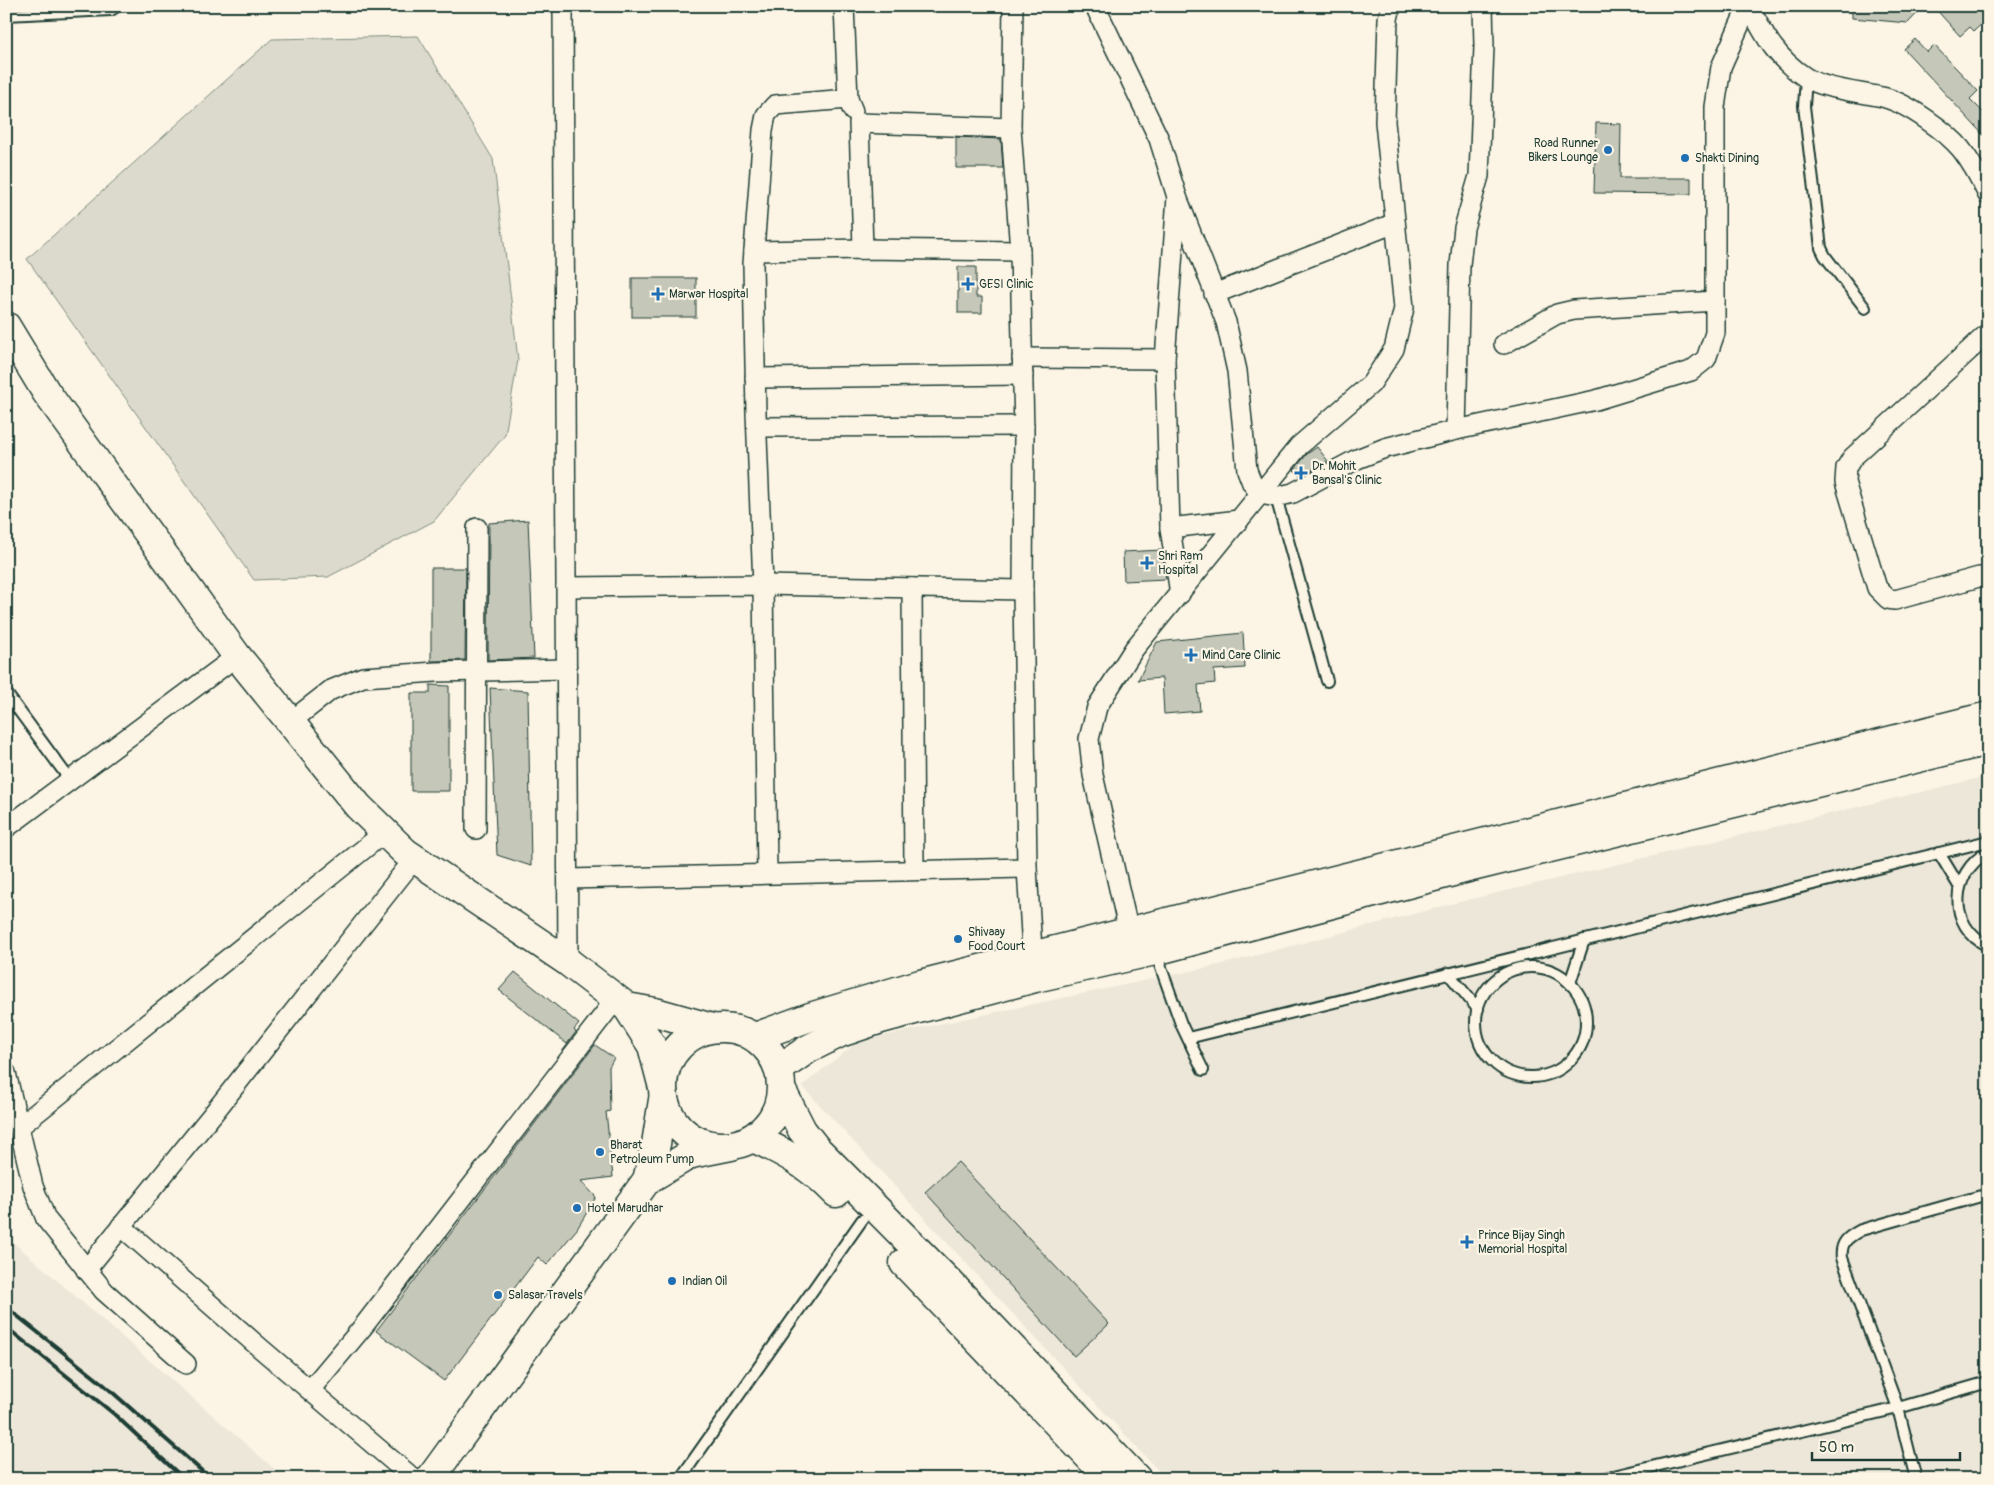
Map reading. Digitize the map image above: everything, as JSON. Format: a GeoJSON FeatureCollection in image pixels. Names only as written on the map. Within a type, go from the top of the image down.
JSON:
{"type":"FeatureCollection","features":[{"type":"Feature","properties":{"kind":"main road"},"geometry":{"type":"LineString","coordinates":[[6,326],[46,392],[237,656],[358,806],[405,852],[568,962],[622,1003],[652,1046],[672,1120],[688,1136],[708,1145],[742,1142],[782,1151],[812,1170],[1110,1479]]}},
{"type":"Feature","properties":{"kind":"main road"},"geometry":{"type":"LineString","coordinates":[[755,1037],[859,1001],[1033,966],[1144,940],[1716,795],[1988,716]]}},
{"type":"Feature","properties":{"kind":"main road"},"geometry":{"type":"LineString","coordinates":[[1716,795],[1988,740]]}},
{"type":"Feature","properties":{"kind":"main road"},"geometry":{"type":"LineString","coordinates":[[647,1180],[691,1154],[742,1142],[767,1126],[778,1110],[780,1080],[808,1049],[840,1033],[1033,966]]}},
{"type":"Feature","properties":{"kind":"main road"},"geometry":{"type":"LineString","coordinates":[[622,1003],[712,1028],[727,1028],[741,1031],[755,1037],[770,1051],[780,1080],[802,1130],[816,1148],[954,1287],[1137,1479]]}},
{"type":"Feature","properties":{"kind":"main road"},"geometry":{"type":"LineString","coordinates":[[430,1479],[647,1180],[656,1144],[666,1065],[677,1048],[693,1035],[712,1028]]}},
{"type":"Feature","properties":{"kind":"street"},"geometry":{"type":"LineString","coordinates":[[563,6],[568,962]]}},
{"type":"Feature","properties":{"kind":"street"},"geometry":{"type":"LineString","coordinates":[[844,6],[848,99],[859,123],[863,249]]}},
{"type":"Feature","properties":{"kind":"street"},"geometry":{"type":"LineString","coordinates":[[1013,6],[1011,128],[1020,252],[1024,426],[1023,590],[1027,868],[1033,966]]}},
{"type":"Feature","properties":{"kind":"street"},"geometry":{"type":"LineString","coordinates":[[1095,6],[1159,139],[1177,197],[1226,322],[1237,371],[1247,470],[1252,484],[1268,496],[1293,493],[1357,459],[1385,448],[1456,430],[1596,400],[1690,371],[1706,359],[1715,333],[1715,107],[1721,67],[1748,6]]}},
{"type":"Feature","properties":{"kind":"street"},"geometry":{"type":"LineString","coordinates":[[1144,940],[1092,775],[1089,739],[1097,707],[1134,649],[1239,520],[1268,496],[1299,446],[1371,384],[1394,349],[1404,308],[1385,122],[1388,19],[1391,6]]}},
{"type":"Feature","properties":{"kind":"street"},"geometry":{"type":"LineString","coordinates":[[1456,430],[1460,264],[1464,228],[1478,176],[1484,46],[1483,6]]}},
{"type":"Feature","properties":{"kind":"street"},"geometry":{"type":"LineString","coordinates":[[1748,6],[1769,44],[1786,63],[1806,78],[1833,87],[1888,99],[1922,115],[1960,148],[1981,180],[1988,196]]}},
{"type":"Feature","properties":{"kind":"street"},"geometry":{"type":"LineString","coordinates":[[767,873],[763,585],[757,427],[754,251],[763,130],[766,115],[775,105],[848,99]]}},
{"type":"Feature","properties":{"kind":"street"},"geometry":{"type":"LineString","coordinates":[[859,123],[1011,128]]}},
{"type":"Feature","properties":{"kind":"street"},"geometry":{"type":"LineString","coordinates":[[1177,197],[1165,360],[1170,528],[1180,594]]}},
{"type":"Feature","properties":{"kind":"street"},"geometry":{"type":"LineString","coordinates":[[1214,294],[1395,223]]}},
{"type":"Feature","properties":{"kind":"street"},"geometry":{"type":"LineString","coordinates":[[754,251],[863,249],[1020,252]]}},
{"type":"Feature","properties":{"kind":"street"},"geometry":{"type":"LineString","coordinates":[[1504,344],[1557,314],[1574,310],[1715,301]]}},
{"type":"Feature","properties":{"kind":"street"},"geometry":{"type":"LineString","coordinates":[[1988,333],[1852,458],[1846,468],[1846,482],[1877,588],[1888,599],[1895,600],[1979,577],[1988,577]]}},
{"type":"Feature","properties":{"kind":"street"},"geometry":{"type":"LineString","coordinates":[[756,378],[1165,360]]}},
{"type":"Feature","properties":{"kind":"street"},"geometry":{"type":"LineString","coordinates":[[757,427],[1024,426]]}},
{"type":"Feature","properties":{"kind":"street"},"geometry":{"type":"LineString","coordinates":[[1170,528],[1239,520]]}},
{"type":"Feature","properties":{"kind":"street"},"geometry":{"type":"LineString","coordinates":[[476,829],[477,528]]}},
{"type":"Feature","properties":{"kind":"street"},"geometry":{"type":"LineString","coordinates":[[566,587],[763,585],[1023,590]]}},
{"type":"Feature","properties":{"kind":"street"},"geometry":{"type":"LineString","coordinates":[[912,588],[914,870]]}},
{"type":"Feature","properties":{"kind":"street"},"geometry":{"type":"LineString","coordinates":[[6,828],[237,656]]}},
{"type":"Feature","properties":{"kind":"street"},"geometry":{"type":"LineString","coordinates":[[290,722],[331,690],[362,677],[477,671],[567,669]]}},
{"type":"Feature","properties":{"kind":"street"},"geometry":{"type":"LineString","coordinates":[[19,1127],[385,832]]}},
{"type":"Feature","properties":{"kind":"street"},"geometry":{"type":"LineString","coordinates":[[86,1270],[216,1110],[415,858]]}},
{"type":"Feature","properties":{"kind":"street"},"geometry":{"type":"LineString","coordinates":[[568,879],[1027,868]]}},
{"type":"Feature","properties":{"kind":"street"},"geometry":{"type":"LineString","coordinates":[[310,1390],[362,1328],[622,1003]]}},
{"type":"Feature","properties":{"kind":"street"},"geometry":{"type":"LineString","coordinates":[[6,1073],[33,1186],[46,1219],[104,1291],[186,1364]]}},
{"type":"Feature","properties":{"kind":"street"},"geometry":{"type":"LineString","coordinates":[[121,1226],[414,1479]]}},
{"type":"Feature","properties":{"kind":"lane"},"geometry":{"type":"LineString","coordinates":[[6,15],[111,10],[118,6]]}},
{"type":"Feature","properties":{"kind":"lane"},"geometry":{"type":"LineString","coordinates":[[1806,78],[1804,106],[1820,248],[1865,308]]}},
{"type":"Feature","properties":{"kind":"lane"},"geometry":{"type":"LineString","coordinates":[[1268,496],[1327,680]]}},
{"type":"Feature","properties":{"kind":"lane"},"geometry":{"type":"LineString","coordinates":[[6,693],[70,780]]}},
{"type":"Feature","properties":{"kind":"lane"},"geometry":{"type":"LineString","coordinates":[[1188,1038],[1988,840]]}},
{"type":"Feature","properties":{"kind":"lane"},"geometry":{"type":"LineString","coordinates":[[1939,852],[1959,886]]}},
{"type":"Feature","properties":{"kind":"lane"},"geometry":{"type":"LineString","coordinates":[[1988,852],[1978,858],[1966,870],[1959,886],[1958,903],[1962,920],[1972,934],[1988,946]]}},
{"type":"Feature","properties":{"kind":"lane"},"geometry":{"type":"LineString","coordinates":[[1144,940],[1181,1024],[1204,1070]]}},
{"type":"Feature","properties":{"kind":"lane"},"geometry":{"type":"LineString","coordinates":[[1570,983],[1584,940]]}},
{"type":"Feature","properties":{"kind":"lane"},"geometry":{"type":"LineString","coordinates":[[1539,967],[1557,973],[1570,983],[1582,1000],[1587,1018],[1585,1037],[1577,1054],[1565,1066],[1549,1075],[1531,1078],[1514,1075],[1498,1067],[1486,1054],[1478,1038],[1475,1020],[1478,1009],[1479,1002],[1489,986],[1503,974],[1520,968],[1539,967]]}},
{"type":"Feature","properties":{"kind":"lane"},"geometry":{"type":"LineString","coordinates":[[1448,973],[1478,1009]]}},
{"type":"Feature","properties":{"kind":"lane"},"geometry":{"type":"LineString","coordinates":[[1916,1479],[1898,1408],[1842,1258],[1841,1249],[1847,1238],[1861,1230],[1988,1194]]}},
{"type":"Feature","properties":{"kind":"lane"},"geometry":{"type":"LineString","coordinates":[[680,1479],[862,1220]]}},
{"type":"Feature","properties":{"kind":"lane"},"geometry":{"type":"LineString","coordinates":[[1601,1479],[1898,1408],[1988,1382]]}},
{"type":"Feature","properties":{"kind":"shaded area"},"geometry":{"type":"Polygon","coordinates":[[[418,36],[493,159],[518,360],[505,435],[434,521],[328,577],[254,580],[27,259],[272,39],[418,36]]]}},
{"type":"Feature","properties":{"kind":"shaded area","name":"Prince Bijay Singh Memorial Hospital"},"geometry":{"type":"Polygon","coordinates":[[[1988,776],[1988,1479],[1166,1479],[802,1086],[859,1041],[1219,965],[1455,903],[1988,776]]]}},
{"type":"Feature","properties":{"kind":"shaded area"},"geometry":{"type":"Polygon","coordinates":[[[6,1236],[286,1479],[6,1479],[6,1236]]]}},
{"type":"Feature","properties":{"kind":"building"},"geometry":{"type":"Polygon","coordinates":[[[1852,6],[1924,6],[1908,23],[1852,18],[1852,6]]]}},
{"type":"Feature","properties":{"kind":"building"},"geometry":{"type":"Polygon","coordinates":[[[1933,6],[1988,6],[1988,18],[1974,31],[1970,27],[1960,36],[1933,6]]]}},
{"type":"Feature","properties":{"kind":"building"},"geometry":{"type":"Polygon","coordinates":[[[1915,39],[1927,52],[1934,45],[1978,91],[1970,99],[1988,117],[1988,140],[1904,49],[1915,39]]]}},
{"type":"Feature","properties":{"kind":"building","name":"Road Runner Bikers Lounge"},"geometry":{"type":"Polygon","coordinates":[[[1596,123],[1621,124],[1620,178],[1691,178],[1691,194],[1594,193],[1596,123]]]}},
{"type":"Feature","properties":{"kind":"building"},"geometry":{"type":"Polygon","coordinates":[[[956,137],[1001,139],[1003,168],[956,168],[956,137]]]}},
{"type":"Feature","properties":{"kind":"building"},"geometry":{"type":"Polygon","coordinates":[[[958,267],[976,267],[976,297],[982,297],[982,313],[958,313],[958,267]]]}},
{"type":"Feature","properties":{"kind":"building"},"geometry":{"type":"Polygon","coordinates":[[[632,278],[696,278],[696,317],[632,317],[632,278]]]}},
{"type":"Feature","properties":{"kind":"building"},"geometry":{"type":"Polygon","coordinates":[[[1317,447],[1328,461],[1301,476],[1294,470],[1307,454],[1317,447]]]}},
{"type":"Feature","properties":{"kind":"building"},"geometry":{"type":"Polygon","coordinates":[[[528,520],[534,658],[488,660],[489,523],[528,520]]]}},
{"type":"Feature","properties":{"kind":"building"},"geometry":{"type":"Polygon","coordinates":[[[1162,550],[1166,579],[1124,581],[1123,552],[1162,550]]]}},
{"type":"Feature","properties":{"kind":"building"},"geometry":{"type":"Polygon","coordinates":[[[431,568],[466,568],[465,660],[431,661],[431,568]]]}},
{"type":"Feature","properties":{"kind":"building"},"geometry":{"type":"Polygon","coordinates":[[[1243,633],[1245,668],[1214,670],[1215,683],[1198,685],[1200,711],[1164,714],[1162,678],[1138,680],[1157,642],[1243,633]]]}},
{"type":"Feature","properties":{"kind":"building"},"geometry":{"type":"Polygon","coordinates":[[[430,685],[449,686],[449,791],[411,791],[411,693],[430,693],[430,685]]]}},
{"type":"Feature","properties":{"kind":"building"},"geometry":{"type":"Polygon","coordinates":[[[490,688],[528,691],[531,866],[497,855],[490,688]]]}},
{"type":"Feature","properties":{"kind":"building"},"geometry":{"type":"Polygon","coordinates":[[[515,972],[579,1024],[574,1030],[576,1032],[567,1044],[499,990],[515,972]]]}},
{"type":"Feature","properties":{"kind":"building"},"geometry":{"type":"Polygon","coordinates":[[[595,1045],[614,1058],[609,1067],[610,1111],[606,1112],[613,1177],[581,1181],[596,1197],[577,1229],[547,1265],[538,1257],[444,1381],[376,1331],[595,1045]]]}},
{"type":"Feature","properties":{"kind":"building"},"geometry":{"type":"Polygon","coordinates":[[[958,1162],[1109,1324],[1074,1356],[925,1192],[958,1162]]]}},
{"type":"Feature","properties":{"kind":"railway"},"geometry":{"type":"LineString","coordinates":[[6,1307],[103,1384],[211,1479]]}},
{"type":"Feature","properties":{"kind":"railway"},"geometry":{"type":"LineString","coordinates":[[6,1327],[114,1414],[184,1479]]}},
{"type":"Feature","properties":{"kind":"place","name":"Road Runner Bikers Lounge"},"geometry":{"type":"Point","coordinates":[1608,150]}},
{"type":"Feature","properties":{"kind":"place","name":"Shakti Dining"},"geometry":{"type":"Point","coordinates":[1685,158]}},
{"type":"Feature","properties":{"kind":"place","name":"GESI Clinic"},"geometry":{"type":"Point","coordinates":[968,284]}},
{"type":"Feature","properties":{"kind":"place","name":"Marwar Hospital"},"geometry":{"type":"Point","coordinates":[658,294]}},
{"type":"Feature","properties":{"kind":"place","name":"Dr. Mohit Bansal's Clinic"},"geometry":{"type":"Point","coordinates":[1301,473]}},
{"type":"Feature","properties":{"kind":"place","name":"Shri Ram Hospital"},"geometry":{"type":"Point","coordinates":[1147,563]}},
{"type":"Feature","properties":{"kind":"place","name":"Mind Care Clinic"},"geometry":{"type":"Point","coordinates":[1191,655]}},
{"type":"Feature","properties":{"kind":"place","name":"Shivaay Food Court"},"geometry":{"type":"Point","coordinates":[958,939]}},
{"type":"Feature","properties":{"kind":"place","name":"Bharat Petroleum Pump"},"geometry":{"type":"Point","coordinates":[600,1152]}},
{"type":"Feature","properties":{"kind":"place","name":"Hotel Marudhar"},"geometry":{"type":"Point","coordinates":[577,1208]}},
{"type":"Feature","properties":{"kind":"place","name":"Prince Bijay Singh Memorial Hospital"},"geometry":{"type":"Point","coordinates":[1467,1242]}},
{"type":"Feature","properties":{"kind":"place","name":"Indian Oil"},"geometry":{"type":"Point","coordinates":[672,1281]}},
{"type":"Feature","properties":{"kind":"place","name":"Salasar Travels"},"geometry":{"type":"Point","coordinates":[498,1295]}}]}
